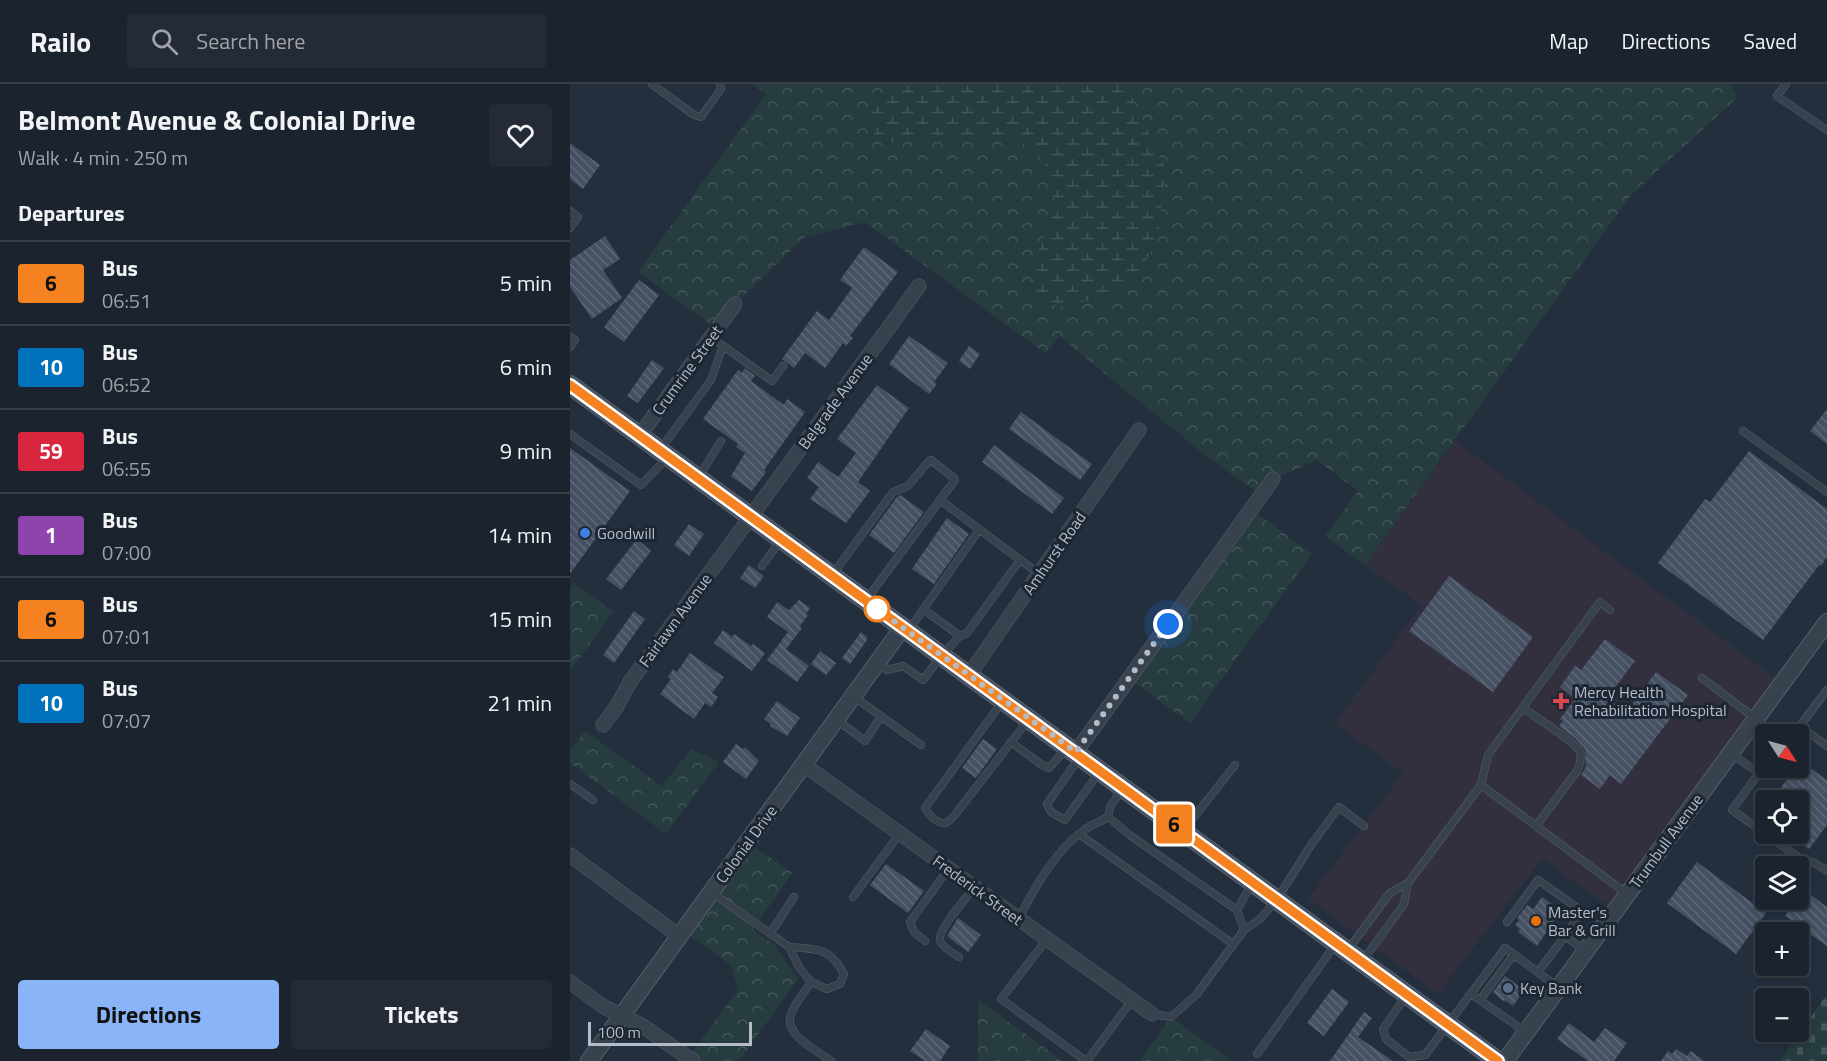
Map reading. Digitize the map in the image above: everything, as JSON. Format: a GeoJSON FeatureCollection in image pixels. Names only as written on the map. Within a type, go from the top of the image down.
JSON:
{"type":"FeatureCollection","features":[{"type":"Feature","properties":{"kind":"main road"},"geometry":{"type":"LineString","coordinates":[[570,385],[1498,1061]]}},
{"type":"Feature","properties":{"kind":"street","name":"Belgrade Avenue"},"geometry":{"type":"LineString","coordinates":[[751,516],[920,286]]}},
{"type":"Feature","properties":{"kind":"street","name":"Crumrine Street"},"geometry":{"type":"LineString","coordinates":[[640,435],[735,304]]}},
{"type":"Feature","properties":{"kind":"street","name":"Amhurst Road"},"geometry":{"type":"LineString","coordinates":[[969,675],[1139,430]]}},
{"type":"Feature","properties":{"kind":"street"},"geometry":{"type":"LineString","coordinates":[[1075,752],[1273,479]]}},
{"type":"Feature","properties":{"kind":"street","name":"Fairlawn Avenue"},"geometry":{"type":"LineString","coordinates":[[603,725],[630,682],[751,516]]}},
{"type":"Feature","properties":{"kind":"street","name":"Trumbull Avenue"},"geometry":{"type":"LineString","coordinates":[[1505,1061],[1827,622]]}},
{"type":"Feature","properties":{"kind":"street","name":"Colonial Drive"},"geometry":{"type":"LineString","coordinates":[[589,1061],[876,663],[906,629]]}},
{"type":"Feature","properties":{"kind":"street","name":"Frederick Street"},"geometry":{"type":"LineString","coordinates":[[804,765],[1152,1014]]}},
{"type":"Feature","properties":{"kind":"street"},"geometry":{"type":"LineString","coordinates":[[570,855],[679,936]]}},
{"type":"Feature","properties":{"kind":"street"},"geometry":{"type":"LineString","coordinates":[[570,982],[604,1007],[641,1025],[693,1061]]}},
{"type":"Feature","properties":{"kind":"lane"},"geometry":{"type":"LineString","coordinates":[[652,84],[694,115],[701,117],[721,89],[720,84]]}},
{"type":"Feature","properties":{"kind":"lane"},"geometry":{"type":"LineString","coordinates":[[1786,84],[1777,96],[1827,129]]}},
{"type":"Feature","properties":{"kind":"lane"},"geometry":{"type":"LineString","coordinates":[[570,210],[578,217],[570,228]]}},
{"type":"Feature","properties":{"kind":"lane"},"geometry":{"type":"LineString","coordinates":[[570,337],[575,340],[570,347]]}},
{"type":"Feature","properties":{"kind":"lane"},"geometry":{"type":"LineString","coordinates":[[711,337],[772,381],[783,366]]}},
{"type":"Feature","properties":{"kind":"lane"},"geometry":{"type":"LineString","coordinates":[[570,434],[641,485],[711,380],[723,346]]}},
{"type":"Feature","properties":{"kind":"lane"},"geometry":{"type":"LineString","coordinates":[[1743,430],[1827,492]]}},
{"type":"Feature","properties":{"kind":"lane"},"geometry":{"type":"LineString","coordinates":[[698,478],[721,441]]}},
{"type":"Feature","properties":{"kind":"lane"},"geometry":{"type":"LineString","coordinates":[[832,576],[893,492],[908,486],[931,460],[955,480],[866,600]]}},
{"type":"Feature","properties":{"kind":"lane"},"geometry":{"type":"LineString","coordinates":[[940,500],[1039,574]]}},
{"type":"Feature","properties":{"kind":"lane"},"geometry":{"type":"LineString","coordinates":[[906,629],[923,609],[979,530]]}},
{"type":"Feature","properties":{"kind":"lane"},"geometry":{"type":"LineString","coordinates":[[762,566],[782,539]]}},
{"type":"Feature","properties":{"kind":"lane"},"geometry":{"type":"LineString","coordinates":[[876,663],[887,670],[903,666],[923,680],[942,655],[960,636],[967,633],[1020,560]]}},
{"type":"Feature","properties":{"kind":"lane"},"geometry":{"type":"LineString","coordinates":[[1257,1054],[1342,947],[1390,893],[1408,883],[1481,785],[1488,755],[1600,602],[1610,610]]}},
{"type":"Feature","properties":{"kind":"lane"},"geometry":{"type":"LineString","coordinates":[[923,609],[960,636]]}},
{"type":"Feature","properties":{"kind":"lane"},"geometry":{"type":"LineString","coordinates":[[1702,678],[1756,718]]}},
{"type":"Feature","properties":{"kind":"lane"},"geometry":{"type":"LineString","coordinates":[[1801,724],[1827,690]]}},
{"type":"Feature","properties":{"kind":"lane"},"geometry":{"type":"LineString","coordinates":[[853,696],[921,745]]}},
{"type":"Feature","properties":{"kind":"lane"},"geometry":{"type":"LineString","coordinates":[[1004,700],[931,799],[925,808],[927,813],[942,824],[947,823],[1029,719]]}},
{"type":"Feature","properties":{"kind":"lane"},"geometry":{"type":"LineString","coordinates":[[1523,708],[1575,746],[1581,761],[1577,771],[1536,826]]}},
{"type":"Feature","properties":{"kind":"lane"},"geometry":{"type":"LineString","coordinates":[[836,720],[865,741],[881,717]]}},
{"type":"Feature","properties":{"kind":"lane"},"geometry":{"type":"LineString","coordinates":[[1809,733],[1827,746]]}},
{"type":"Feature","properties":{"kind":"lane"},"geometry":{"type":"LineString","coordinates":[[1011,742],[1049,768],[1075,752]]}},
{"type":"Feature","properties":{"kind":"lane"},"geometry":{"type":"LineString","coordinates":[[1075,752],[1047,804],[1050,812],[1065,820],[1101,771]]}},
{"type":"Feature","properties":{"kind":"lane"},"geometry":{"type":"LineString","coordinates":[[1730,753],[1755,770]]}},
{"type":"Feature","properties":{"kind":"lane"},"geometry":{"type":"LineString","coordinates":[[1184,831],[1235,765]]}},
{"type":"Feature","properties":{"kind":"lane"},"geometry":{"type":"LineString","coordinates":[[1755,778],[1732,810],[1755,826]]}},
{"type":"Feature","properties":{"kind":"lane"},"geometry":{"type":"LineString","coordinates":[[570,784],[593,800]]}},
{"type":"Feature","properties":{"kind":"lane"},"geometry":{"type":"LineString","coordinates":[[1481,785],[1628,894]]}},
{"type":"Feature","properties":{"kind":"lane"},"geometry":{"type":"LineString","coordinates":[[1019,919],[1033,889],[1063,851],[1079,834],[1108,817],[1110,807],[1124,787]]}},
{"type":"Feature","properties":{"kind":"lane"},"geometry":{"type":"LineString","coordinates":[[1152,1014],[1171,1017],[1196,995],[1244,930],[1260,919],[1277,899],[1311,845],[1339,807],[1364,826]]}},
{"type":"Feature","properties":{"kind":"lane"},"geometry":{"type":"LineString","coordinates":[[1108,817],[1131,836],[1238,910],[1244,930]]}},
{"type":"Feature","properties":{"kind":"lane"},"geometry":{"type":"LineString","coordinates":[[854,897],[900,833]]}},
{"type":"Feature","properties":{"kind":"lane"},"geometry":{"type":"LineString","coordinates":[[1079,834],[1233,944]]}},
{"type":"Feature","properties":{"kind":"lane"},"geometry":{"type":"LineString","coordinates":[[1780,844],[1802,860],[1815,863],[1827,871]]}},
{"type":"Feature","properties":{"kind":"lane"},"geometry":{"type":"LineString","coordinates":[[925,941],[914,932],[910,922],[949,868]]}},
{"type":"Feature","properties":{"kind":"lane"},"geometry":{"type":"LineString","coordinates":[[1507,922],[1538,880],[1582,911],[1538,972]]}},
{"type":"Feature","properties":{"kind":"lane"},"geometry":{"type":"LineString","coordinates":[[1238,910],[1252,881]]}},
{"type":"Feature","properties":{"kind":"lane"},"geometry":{"type":"LineString","coordinates":[[1362,962],[1404,904],[1408,883]]}},
{"type":"Feature","properties":{"kind":"lane"},"geometry":{"type":"LineString","coordinates":[[959,957],[946,948],[940,936],[946,924],[975,887]]}},
{"type":"Feature","properties":{"kind":"lane"},"geometry":{"type":"LineString","coordinates":[[711,892],[789,946],[820,949],[838,962],[844,974],[840,984],[827,988],[811,982],[799,967],[789,946]]}},
{"type":"Feature","properties":{"kind":"lane"},"geometry":{"type":"LineString","coordinates":[[770,934],[794,897]]}},
{"type":"Feature","properties":{"kind":"lane"},"geometry":{"type":"LineString","coordinates":[[1565,936],[1585,951]]}},
{"type":"Feature","properties":{"kind":"lane"},"geometry":{"type":"LineString","coordinates":[[1047,939],[1001,999],[1087,1061],[1132,1000]]}},
{"type":"Feature","properties":{"kind":"lane"},"geometry":{"type":"LineString","coordinates":[[1407,994],[1383,1029],[1386,1039],[1409,1057],[1425,1055],[1505,948],[1558,988]]}},
{"type":"Feature","properties":{"kind":"lane"},"geometry":{"type":"LineString","coordinates":[[1480,1000],[1514,954]]}},
{"type":"Feature","properties":{"kind":"lane"},"geometry":{"type":"LineString","coordinates":[[811,982],[791,1014],[790,1022],[797,1035],[831,1061]]}},
{"type":"Feature","properties":{"kind":"lane"},"geometry":{"type":"LineString","coordinates":[[1471,994],[1526,1032]]}},
{"type":"Feature","properties":{"kind":"shaded area","name":"Mercy Health Rehabilitation Hospital"},"geometry":{"type":"Polygon","coordinates":[[[1455,441],[1782,683],[1615,911],[1542,859],[1447,982],[1441,996],[1308,899],[1403,773],[1335,724],[1421,605],[1365,565],[1455,441]]]}},
{"type":"Feature","properties":{"kind":"green space"},"geometry":{"type":"Polygon","coordinates":[[[753,84],[1731,84],[1737,98],[1631,195],[1365,565],[1325,536],[1358,491],[1317,460],[1273,479],[1261,495],[1210,459],[1059,336],[1046,354],[865,222],[805,237],[735,304],[717,329],[638,272],[766,94],[753,84]]]}},
{"type":"Feature","properties":{"kind":"green space"},"geometry":{"type":"Polygon","coordinates":[[[896,84],[1126,84],[1166,170],[1157,240],[1141,270],[1107,296],[1060,307],[1040,300],[1030,282],[1037,254],[1056,207],[1044,159],[1018,139],[960,134],[891,143],[874,134],[866,120],[874,100],[896,84]]]}},
{"type":"Feature","properties":{"kind":"green space"},"geometry":{"type":"Polygon","coordinates":[[[1251,509],[1312,554],[1190,723],[1128,678],[1251,509]]]}},
{"type":"Feature","properties":{"kind":"green space"},"geometry":{"type":"Polygon","coordinates":[[[574,583],[613,612],[570,671],[570,588],[574,583]]]}},
{"type":"Feature","properties":{"kind":"green space"},"geometry":{"type":"Polygon","coordinates":[[[585,731],[662,786],[691,749],[719,762],[666,834],[570,763],[570,751],[585,731]]]}},
{"type":"Feature","properties":{"kind":"green space"},"geometry":{"type":"Polygon","coordinates":[[[748,842],[792,873],[753,929],[776,946],[798,979],[739,1061],[693,1061],[688,1058],[738,990],[731,965],[683,931],[748,842]]]}},
{"type":"Feature","properties":{"kind":"green space"},"geometry":{"type":"Polygon","coordinates":[[[1827,994],[1827,1061],[1780,1061],[1793,1042],[1809,1042],[1809,1020],[1827,994]]]}},
{"type":"Feature","properties":{"kind":"green space"},"geometry":{"type":"Polygon","coordinates":[[[978,1000],[1063,1061],[978,1061],[978,1000]]]}},
{"type":"Feature","properties":{"kind":"green space"},"geometry":{"type":"Polygon","coordinates":[[[1171,1017],[1232,1061],[1140,1061],[1171,1017]]]}},
{"type":"Feature","properties":{"kind":"building"},"geometry":{"type":"Polygon","coordinates":[[[570,143],[600,165],[583,189],[570,179],[570,143]]]}},
{"type":"Feature","properties":{"kind":"building"},"geometry":{"type":"Polygon","coordinates":[[[605,236],[620,259],[603,270],[622,298],[592,319],[570,287],[570,260],[605,236]]]}},
{"type":"Feature","properties":{"kind":"building"},"geometry":{"type":"Polygon","coordinates":[[[864,247],[898,272],[850,336],[853,338],[846,346],[843,343],[825,368],[805,353],[794,368],[782,359],[817,311],[829,320],[852,288],[840,280],[864,247]]]}},
{"type":"Feature","properties":{"kind":"building"},"geometry":{"type":"Polygon","coordinates":[[[639,280],[659,295],[624,342],[604,327],[639,280]]]}},
{"type":"Feature","properties":{"kind":"building"},"geometry":{"type":"Polygon","coordinates":[[[909,336],[948,363],[934,382],[937,384],[929,394],[889,364],[909,336]]]}},
{"type":"Feature","properties":{"kind":"building"},"geometry":{"type":"Polygon","coordinates":[[[969,346],[980,354],[970,369],[959,361],[969,346]]]}},
{"type":"Feature","properties":{"kind":"building"},"geometry":{"type":"Polygon","coordinates":[[[652,360],[664,368],[638,403],[627,396],[652,360]]]}},
{"type":"Feature","properties":{"kind":"building"},"geometry":{"type":"Polygon","coordinates":[[[745,368],[755,376],[751,381],[784,405],[787,399],[805,412],[752,491],[731,476],[745,453],[736,447],[738,444],[703,419],[738,370],[742,373],[745,368]]]}},
{"type":"Feature","properties":{"kind":"building"},"geometry":{"type":"Polygon","coordinates":[[[877,385],[909,408],[858,482],[870,491],[846,523],[810,499],[819,487],[807,478],[818,462],[838,477],[856,453],[837,439],[877,385]]]}},
{"type":"Feature","properties":{"kind":"building"},"geometry":{"type":"Polygon","coordinates":[[[1827,409],[1827,444],[1810,431],[1827,409]]]}},
{"type":"Feature","properties":{"kind":"building"},"geometry":{"type":"Polygon","coordinates":[[[1021,412],[1092,464],[1080,480],[1009,429],[1021,412]]]}},
{"type":"Feature","properties":{"kind":"building"},"geometry":{"type":"Polygon","coordinates":[[[994,445],[1064,498],[1052,514],[982,462],[994,445]]]}},
{"type":"Feature","properties":{"kind":"building","name":"Goodwill"},"geometry":{"type":"Polygon","coordinates":[[[570,448],[630,491],[570,574],[570,448]]]}},
{"type":"Feature","properties":{"kind":"building"},"geometry":{"type":"Polygon","coordinates":[[[1749,451],[1827,509],[1827,557],[1763,640],[1658,563],[1705,499],[1710,502],[1749,451]]]}},
{"type":"Feature","properties":{"kind":"building"},"geometry":{"type":"Polygon","coordinates":[[[900,495],[924,512],[894,553],[869,535],[900,495]]]}},
{"type":"Feature","properties":{"kind":"building"},"geometry":{"type":"Polygon","coordinates":[[[947,518],[969,534],[934,584],[912,569],[947,518]]]}},
{"type":"Feature","properties":{"kind":"building"},"geometry":{"type":"Polygon","coordinates":[[[689,524],[704,534],[689,556],[674,545],[689,524]]]}},
{"type":"Feature","properties":{"kind":"building"},"geometry":{"type":"Polygon","coordinates":[[[637,539],[651,551],[621,590],[606,579],[637,539]]]}},
{"type":"Feature","properties":{"kind":"building"},"geometry":{"type":"Polygon","coordinates":[[[749,565],[764,576],[755,588],[740,578],[749,565]]]}},
{"type":"Feature","properties":{"kind":"building"},"geometry":{"type":"Polygon","coordinates":[[[1449,576],[1533,637],[1493,692],[1409,631],[1449,576]]]}},
{"type":"Feature","properties":{"kind":"building"},"geometry":{"type":"Polygon","coordinates":[[[799,600],[810,608],[800,626],[802,628],[786,649],[809,666],[797,682],[767,660],[788,632],[767,617],[777,602],[789,610],[799,600]]]}},
{"type":"Feature","properties":{"kind":"building"},"geometry":{"type":"Polygon","coordinates":[[[634,611],[645,619],[614,663],[603,655],[634,611]]]}},
{"type":"Feature","properties":{"kind":"building"},"geometry":{"type":"Polygon","coordinates":[[[723,630],[732,637],[734,634],[751,646],[753,644],[765,653],[752,671],[714,643],[723,630]]]}},
{"type":"Feature","properties":{"kind":"building"},"geometry":{"type":"Polygon","coordinates":[[[861,632],[867,640],[850,664],[842,658],[861,632]]]}},
{"type":"Feature","properties":{"kind":"building"},"geometry":{"type":"Polygon","coordinates":[[[1605,639],[1635,661],[1607,698],[1626,712],[1656,672],[1688,695],[1621,784],[1610,775],[1600,789],[1581,775],[1586,767],[1585,749],[1559,726],[1563,721],[1560,719],[1575,699],[1560,687],[1575,666],[1581,670],[1605,639]]]}},
{"type":"Feature","properties":{"kind":"building"},"geometry":{"type":"Polygon","coordinates":[[[820,651],[836,663],[826,675],[811,664],[820,651]]]}},
{"type":"Feature","properties":{"kind":"building"},"geometry":{"type":"Polygon","coordinates":[[[690,653],[724,677],[712,693],[718,697],[711,707],[705,703],[694,719],[660,694],[671,679],[668,677],[673,669],[677,672],[690,653]]]}},
{"type":"Feature","properties":{"kind":"building"},"geometry":{"type":"Polygon","coordinates":[[[777,701],[800,718],[787,736],[770,726],[771,724],[764,719],[777,701]]]}},
{"type":"Feature","properties":{"kind":"building"},"geometry":{"type":"Polygon","coordinates":[[[983,739],[997,749],[976,778],[962,768],[983,739]]]}},
{"type":"Feature","properties":{"kind":"building"},"geometry":{"type":"Polygon","coordinates":[[[736,744],[743,749],[745,747],[759,761],[746,779],[723,762],[736,744]]]}},
{"type":"Feature","properties":{"kind":"building"},"geometry":{"type":"Polygon","coordinates":[[[1809,767],[1827,780],[1827,825],[1809,849],[1802,844],[1809,844],[1809,790],[1779,790],[1788,778],[1809,778],[1809,767]]]}},
{"type":"Feature","properties":{"kind":"building"},"geometry":{"type":"Polygon","coordinates":[[[1697,862],[1755,905],[1755,910],[1762,910],[1766,913],[1759,922],[1755,922],[1755,928],[1736,954],[1667,903],[1697,862]]]}},
{"type":"Feature","properties":{"kind":"building"},"geometry":{"type":"Polygon","coordinates":[[[886,864],[924,891],[908,913],[870,885],[886,864]]]}},
{"type":"Feature","properties":{"kind":"building"},"geometry":{"type":"Polygon","coordinates":[[[1809,894],[1827,907],[1827,946],[1809,933],[1809,922],[1793,922],[1785,916],[1789,910],[1809,910],[1809,894]]]}},
{"type":"Feature","properties":{"kind":"building","name":"Master's Bar & Grill"},"geometry":{"type":"Polygon","coordinates":[[[1542,897],[1561,911],[1537,946],[1518,932],[1520,929],[1515,925],[1519,920],[1517,918],[1527,905],[1533,909],[1542,897]]]}},
{"type":"Feature","properties":{"kind":"building"},"geometry":{"type":"Polygon","coordinates":[[[958,918],[981,935],[968,952],[947,936],[958,918]]]}},
{"type":"Feature","properties":{"kind":"building","name":"Key Bank"},"geometry":{"type":"Polygon","coordinates":[[[1505,976],[1524,990],[1513,1006],[1505,1000],[1504,1002],[1493,992],[1505,976]]]}},
{"type":"Feature","properties":{"kind":"building"},"geometry":{"type":"Polygon","coordinates":[[[1332,989],[1349,1002],[1324,1036],[1307,1023],[1332,989]]]}},
{"type":"Feature","properties":{"kind":"building"},"geometry":{"type":"Polygon","coordinates":[[[1364,1012],[1372,1018],[1358,1037],[1393,1061],[1330,1061],[1364,1012]]]}},
{"type":"Feature","properties":{"kind":"building"},"geometry":{"type":"Polygon","coordinates":[[[1569,1023],[1594,1042],[1605,1028],[1627,1043],[1614,1061],[1588,1061],[1557,1039],[1569,1023]]]}},
{"type":"Feature","properties":{"kind":"building"},"geometry":{"type":"Polygon","coordinates":[[[926,1029],[950,1046],[940,1061],[925,1061],[910,1051],[926,1029]]]}},
{"type":"Feature","properties":{"kind":"building"},"geometry":{"type":"Polygon","coordinates":[[[1676,1049],[1687,1056],[1691,1051],[1704,1061],[1661,1061],[1668,1051],[1672,1054],[1676,1049]]]}},
{"type":"Feature","properties":{"kind":"bus line","name":"6"},"geometry":{"type":"LineString","coordinates":[[570,385],[1498,1061]]}},
{"type":"Feature","properties":{"kind":"place","name":"Goodwill"},"geometry":{"type":"Point","coordinates":[585,533]}},
{"type":"Feature","properties":{"kind":"place","name":"Mercy Health Rehabilitation Hospital"},"geometry":{"type":"Point","coordinates":[1561,701]}},
{"type":"Feature","properties":{"kind":"place","name":"Master's Bar & Grill"},"geometry":{"type":"Point","coordinates":[1536,921]}},
{"type":"Feature","properties":{"kind":"place","name":"Key Bank"},"geometry":{"type":"Point","coordinates":[1508,988]}},
{"type":"Feature","properties":{"kind":"route"},"geometry":{"type":"LineString","coordinates":[[877,609],[1076,752],[1168,624]]}}]}
